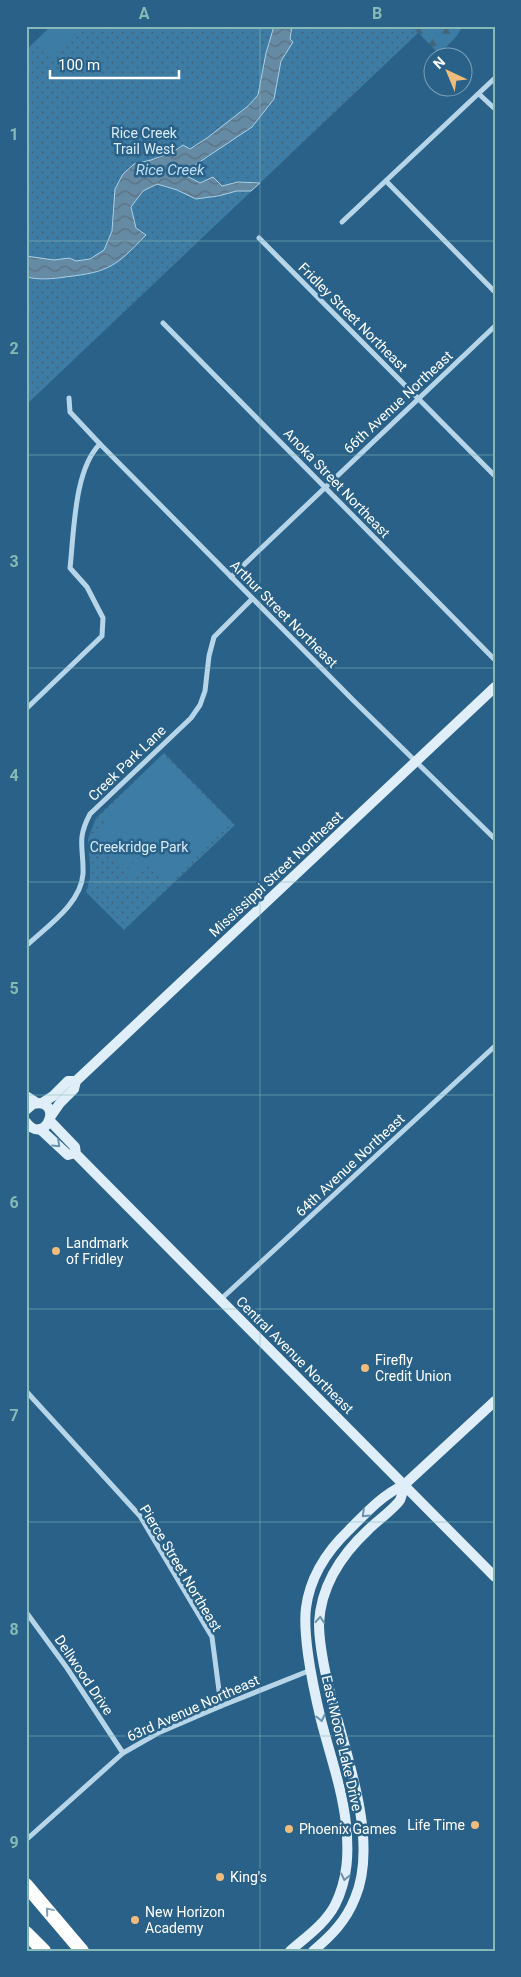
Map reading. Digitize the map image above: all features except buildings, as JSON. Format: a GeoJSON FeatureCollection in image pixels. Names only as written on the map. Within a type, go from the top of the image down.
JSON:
{"type":"FeatureCollection","features":[{"type":"Feature","properties":{"kind":"highway"},"geometry":{"type":"LineString","coordinates":[[26,1885],[82,1951]]}},
{"type":"Feature","properties":{"kind":"highway"},"geometry":{"type":"LineString","coordinates":[[26,1932],[44,1951]]}},
{"type":"Feature","properties":{"kind":"street"},"geometry":{"type":"LineString","coordinates":[[342,222],[495,78]]}},
{"type":"Feature","properties":{"kind":"street"},"geometry":{"type":"LineString","coordinates":[[479,94],[495,109]]}},
{"type":"Feature","properties":{"kind":"street"},"geometry":{"type":"LineString","coordinates":[[386,181],[495,292]]}},
{"type":"Feature","properties":{"kind":"street","name":"Fridley Street Northeast"},"geometry":{"type":"LineString","coordinates":[[259,238],[495,476]]}},
{"type":"Feature","properties":{"kind":"street","name":"Anoka Street Northeast"},"geometry":{"type":"LineString","coordinates":[[163,323],[495,660]]}},
{"type":"Feature","properties":{"kind":"street","name":"66th Avenue Northeast"},"geometry":{"type":"LineString","coordinates":[[231,577],[495,326]]}},
{"type":"Feature","properties":{"kind":"street","name":"Arthur Street Northeast"},"geometry":{"type":"LineString","coordinates":[[69,398],[70,412],[100,444],[252,599],[495,839]]}},
{"type":"Feature","properties":{"kind":"street"},"geometry":{"type":"LineString","coordinates":[[26,709],[102,636],[103,618],[87,587],[70,568],[83,474],[92,451],[100,444]]}},
{"type":"Feature","properties":{"kind":"street","name":"Creek Park Lane"},"geometry":{"type":"LineString","coordinates":[[26,946],[70,905],[78,890],[83,876],[81,837],[90,814],[191,718],[200,706],[206,690],[209,656],[214,637],[252,599]]}},
{"type":"Feature","properties":{"kind":"street","name":"Mississippi Street Northeast"},"geometry":{"type":"LineString","coordinates":[[38,1129],[44,1127],[60,1103],[74,1089],[76,1081],[495,687]]}},
{"type":"Feature","properties":{"kind":"street","name":"64th Avenue Northeast"},"geometry":{"type":"LineString","coordinates":[[220,1300],[495,1046]]}},
{"type":"Feature","properties":{"kind":"street","name":"Mississippi Street Northeast"},"geometry":{"type":"LineString","coordinates":[[26,1110],[30,1106],[53,1096],[68,1081],[76,1081]]}},
{"type":"Feature","properties":{"kind":"street"},"geometry":{"type":"LineString","coordinates":[[26,1096],[40,1103]]}},
{"type":"Feature","properties":{"kind":"street","name":"Central Avenue Northeast"},"geometry":{"type":"LineString","coordinates":[[40,1103],[48,1108],[50,1118],[75,1147],[75,1153],[495,1577]]}},
{"type":"Feature","properties":{"kind":"street"},"geometry":{"type":"LineString","coordinates":[[26,1122],[38,1129]]}},
{"type":"Feature","properties":{"kind":"street"},"geometry":{"type":"LineString","coordinates":[[26,1134],[38,1129]]}},
{"type":"Feature","properties":{"kind":"street","name":"Central Avenue Northeast"},"geometry":{"type":"LineString","coordinates":[[38,1129],[68,1155],[75,1153]]}},
{"type":"Feature","properties":{"kind":"street","name":"Pierce Street Northeast"},"geometry":{"type":"LineString","coordinates":[[26,1391],[140,1516],[212,1637],[221,1706]]}},
{"type":"Feature","properties":{"kind":"street"},"geometry":{"type":"LineString","coordinates":[[404,1486],[495,1401]]}},
{"type":"Feature","properties":{"kind":"street","name":"East Moore Lake Drive"},"geometry":{"type":"LineString","coordinates":[[313,1951],[337,1930],[345,1918],[360,1888],[364,1861],[356,1793],[325,1668],[319,1623],[326,1589],[345,1555],[361,1536],[400,1500],[404,1486]]}},
{"type":"Feature","properties":{"kind":"street","name":"East Moore Lake Drive"},"geometry":{"type":"LineString","coordinates":[[290,1951],[321,1924],[334,1906],[342,1889],[348,1858],[344,1809],[321,1720],[311,1670],[306,1636],[306,1609],[316,1573],[324,1558],[342,1536],[390,1491],[404,1486]]}},
{"type":"Feature","properties":{"kind":"street","name":"Dellwood Drive"},"geometry":{"type":"LineString","coordinates":[[26,1612],[67,1668],[123,1752]]}},
{"type":"Feature","properties":{"kind":"street","name":"63rd Avenue Northeast"},"geometry":{"type":"LineString","coordinates":[[26,1840],[123,1752],[221,1706],[311,1670]]}},
{"type":"Feature","properties":{"kind":"green space","name":"Rice Creek Trail West"},"geometry":{"type":"Polygon","coordinates":[[[51,26],[412,26],[418,33],[26,405],[26,50],[51,26]]]}},
{"type":"Feature","properties":{"kind":"green space"},"geometry":{"type":"Polygon","coordinates":[[[53,26],[84,26],[86,28],[52,61],[35,44],[53,26]]]}},
{"type":"Feature","properties":{"kind":"green space"},"geometry":{"type":"Polygon","coordinates":[[[412,26],[463,26],[456,37],[445,48],[433,48],[412,26]]]}},
{"type":"Feature","properties":{"kind":"green space","name":"Creekridge Park"},"geometry":{"type":"Polygon","coordinates":[[[164,753],[235,825],[124,930],[86,892],[90,878],[88,839],[96,818],[164,753]]]}},
{"type":"Feature","properties":{"kind":"green space"},"geometry":{"type":"Polygon","coordinates":[[[165,759],[224,820],[222,830],[169,882],[104,816],[165,759]]]}},
{"type":"Feature","properties":{"kind":"green space"},"geometry":{"type":"Polygon","coordinates":[[[108,823],[140,856],[124,871],[92,838],[108,823]]]}},
{"type":"Feature","properties":{"kind":"green space"},"geometry":{"type":"Polygon","coordinates":[[[141,857],[149,865],[132,882],[124,874],[141,857]]]}},
{"type":"Feature","properties":{"kind":"water","name":"Rice Creek"},"geometry":{"type":"Polygon","coordinates":[[[274,26],[292,26],[290,39],[293,42],[281,61],[274,99],[252,127],[186,171],[187,176],[200,183],[213,177],[222,186],[238,182],[260,183],[251,191],[237,191],[196,199],[177,190],[157,184],[143,191],[131,207],[136,228],[146,235],[119,261],[92,273],[46,279],[26,277],[26,256],[54,260],[69,258],[76,261],[90,259],[104,250],[112,231],[115,189],[123,174],[134,164],[173,152],[183,145],[190,149],[248,106],[258,95],[266,53],[274,26]]]}},
{"type":"Feature","properties":{"kind":"place","name":"Landmark of Fridley"},"geometry":{"type":"Point","coordinates":[56,1251]}},
{"type":"Feature","properties":{"kind":"place","name":"Firefly Credit Union"},"geometry":{"type":"Point","coordinates":[365,1368]}},
{"type":"Feature","properties":{"kind":"place","name":"Life Time"},"geometry":{"type":"Point","coordinates":[475,1825]}},
{"type":"Feature","properties":{"kind":"place","name":"Phoenix Games"},"geometry":{"type":"Point","coordinates":[289,1829]}},
{"type":"Feature","properties":{"kind":"place","name":"King's"},"geometry":{"type":"Point","coordinates":[220,1877]}},
{"type":"Feature","properties":{"kind":"place","name":"New Horizon Academy"},"geometry":{"type":"Point","coordinates":[135,1920]}}]}
